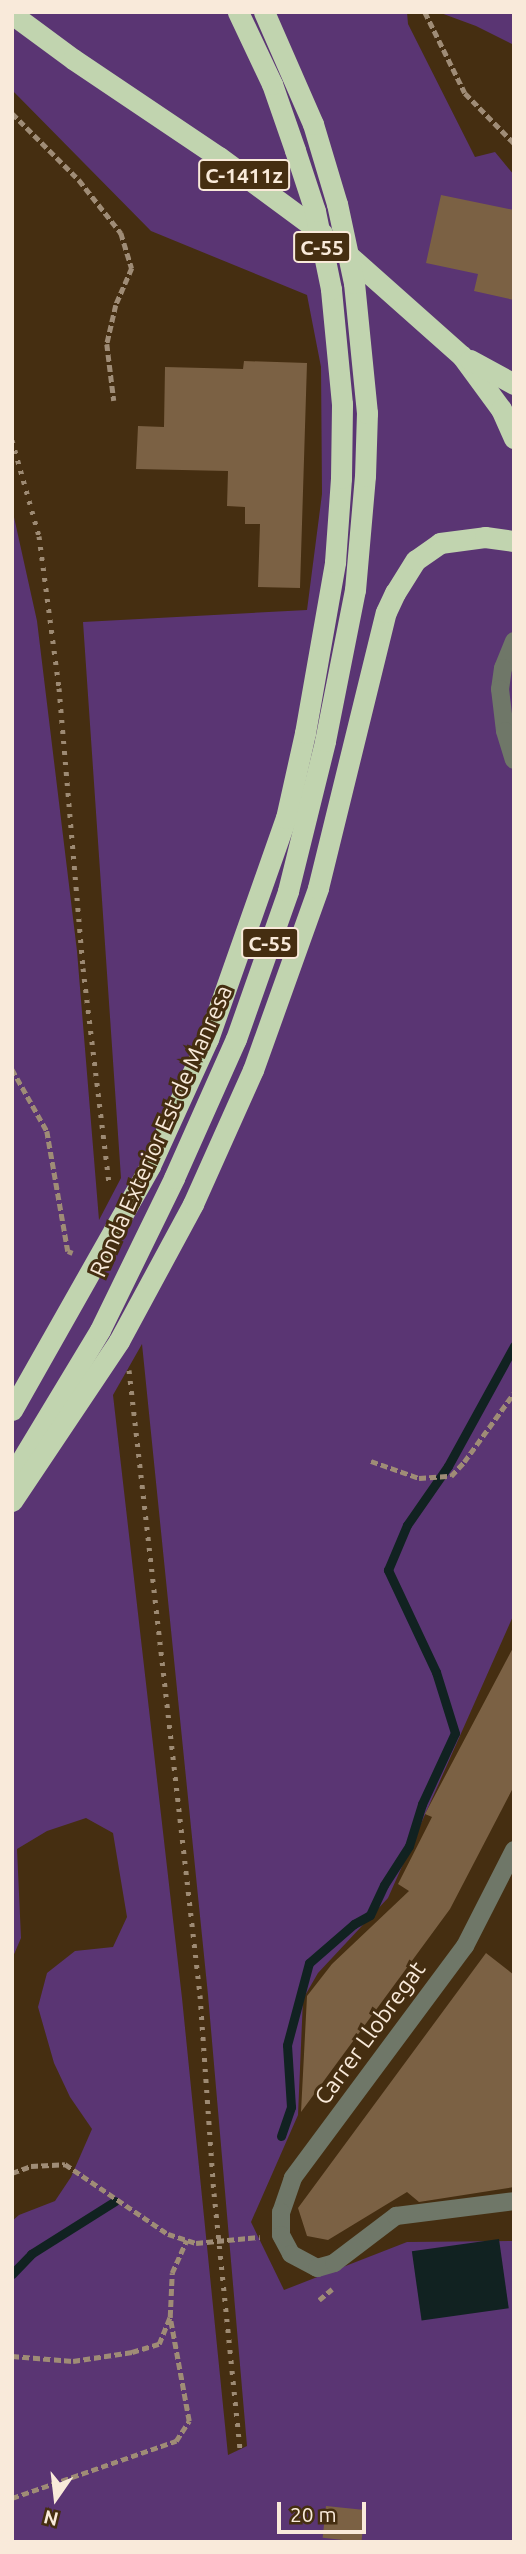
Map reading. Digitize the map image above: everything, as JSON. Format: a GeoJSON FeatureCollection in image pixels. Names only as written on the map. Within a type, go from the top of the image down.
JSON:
{"type":"FeatureCollection","features":[{"type":"Feature","properties":{"kind":"highway","name":"Ronda Exterior Est de Manresa"},"geometry":{"type":"LineString","coordinates":[[12,1410],[150,1166],[208,1039],[286,818],[305,733],[335,562],[342,404],[331,289],[315,211],[295,150],[272,84],[238,12]]}},
{"type":"Feature","properties":{"kind":"highway","name":"Ronda Exterior Est de Manresa"},"geometry":{"type":"LineString","coordinates":[[12,1476],[100,1330],[174,1178],[236,1039],[288,891],[331,715],[355,590],[365,476],[367,412],[354,283],[326,167],[303,99],[264,12]]}},
{"type":"Feature","properties":{"kind":"highway","name":"C-1411z"},"geometry":{"type":"LineString","coordinates":[[12,14],[304,218],[407,304],[462,356]]}},
{"type":"Feature","properties":{"kind":"highway"},"geometry":{"type":"LineString","coordinates":[[462,356],[514,384]]}},
{"type":"Feature","properties":{"kind":"highway"},"geometry":{"type":"LineString","coordinates":[[462,356],[501,409],[514,438]]}},
{"type":"Feature","properties":{"kind":"highway"},"geometry":{"type":"LineString","coordinates":[[12,1502],[119,1341],[193,1203],[253,1070],[318,888],[386,612],[395,593],[416,560],[440,543],[485,537],[514,541]]}},
{"type":"Feature","properties":{"kind":"street"},"geometry":{"type":"LineString","coordinates":[[514,641],[503,668],[500,689],[505,731],[514,760]]}},
{"type":"Feature","properties":{"kind":"street","name":"Carrer Llobregat"},"geometry":{"type":"LineString","coordinates":[[283,2240],[281,2212],[293,2178],[464,1946],[514,1850]]}},
{"type":"Feature","properties":{"kind":"street"},"geometry":{"type":"LineString","coordinates":[[283,2240],[301,2261],[317,2268],[334,2263],[396,2216],[514,2202]]}},
{"type":"Feature","properties":{"kind":"path"},"geometry":{"type":"LineString","coordinates":[[425,12],[466,93],[514,143]]}},
{"type":"Feature","properties":{"kind":"path"},"geometry":{"type":"LineString","coordinates":[[12,113],[79,180],[121,233],[132,268],[116,306],[107,344],[114,401]]}},
{"type":"Feature","properties":{"kind":"path"},"geometry":{"type":"LineString","coordinates":[[12,1069],[47,1130],[68,1251],[94,1267]]}},
{"type":"Feature","properties":{"kind":"path"},"geometry":{"type":"LineString","coordinates":[[371,1461],[419,1478],[450,1476],[464,1462],[514,1392]]}},
{"type":"Feature","properties":{"kind":"path"},"geometry":{"type":"LineString","coordinates":[[12,2173],[31,2166],[65,2164],[168,2234],[196,2243],[283,2240]]}},
{"type":"Feature","properties":{"kind":"path"},"geometry":{"type":"LineString","coordinates":[[12,2498],[176,2441],[189,2421],[170,2317],[172,2273],[187,2240]]}},
{"type":"Feature","properties":{"kind":"path"},"geometry":{"type":"LineString","coordinates":[[12,2356],[73,2361],[132,2353],[159,2344],[170,2317]]}},
{"type":"Feature","properties":{"kind":"shaded area"},"geometry":{"type":"Polygon","coordinates":[[[12,12],[407,12],[408,24],[475,157],[495,152],[514,175],[514,1614],[388,1898],[318,1973],[303,1999],[298,2115],[251,2222],[284,2290],[407,2242],[514,2241],[514,2542],[12,2542],[12,2221],[19,2215],[55,2201],[71,2177],[92,2129],[70,2097],[54,2063],[38,2007],[47,1973],[75,1951],[113,1947],[127,1917],[113,1833],[86,1818],[47,1831],[17,1849],[21,1938],[12,1959],[12,508],[37,621],[77,951],[99,1220],[121,1178],[83,622],[307,610],[322,494],[321,367],[307,295],[151,231],[12,90],[12,12]],[[142,1344],[113,1395],[182,1998],[228,2455],[247,2446],[208,1995],[142,1344]]]}},
{"type":"Feature","properties":{"kind":"shaded area"},"geometry":{"type":"Polygon","coordinates":[[[438,12],[514,12],[514,45],[476,26],[438,12]]]}},
{"type":"Feature","properties":{"kind":"shaded area"},"geometry":{"type":"Polygon","coordinates":[[[499,2239],[509,2308],[422,2321],[412,2251],[499,2239]]]}},
{"type":"Feature","properties":{"kind":"building"},"geometry":{"type":"Polygon","coordinates":[[[441,195],[514,210],[514,300],[474,291],[478,274],[426,263],[441,195]]]}},
{"type":"Feature","properties":{"kind":"building"},"geometry":{"type":"Polygon","coordinates":[[[244,361],[307,363],[300,588],[258,587],[260,524],[245,524],[245,507],[227,506],[228,471],[136,469],[138,426],[164,427],[165,367],[243,369],[244,361]]]}},
{"type":"Feature","properties":{"kind":"building"},"geometry":{"type":"Polygon","coordinates":[[[514,1646],[514,1786],[450,1909],[301,2112],[307,1996],[332,1964],[409,1891],[398,1884],[432,1817],[425,1814],[514,1646]]]}},
{"type":"Feature","properties":{"kind":"building"},"geometry":{"type":"Polygon","coordinates":[[[486,1953],[514,1975],[514,2187],[419,2202],[407,2192],[328,2240],[307,2236],[298,2208],[486,1953]]]}},
{"type":"Feature","properties":{"kind":"building"},"geometry":{"type":"Polygon","coordinates":[[[326,2506],[365,2510],[361,2542],[323,2538],[326,2506]]]}},
{"type":"Feature","properties":{"kind":"waterway"},"geometry":{"type":"LineString","coordinates":[[281,2136],[291,2107],[287,2045],[309,1963],[354,1924],[370,1915],[384,1885],[409,1846],[422,1804],[455,1733],[436,1672],[388,1570],[407,1525],[448,1466],[514,1346]]}},
{"type":"Feature","properties":{"kind":"waterway"},"geometry":{"type":"LineString","coordinates":[[12,2274],[31,2254],[115,2201]]}},
{"type":"Feature","properties":{"kind":"railway"},"geometry":{"type":"LineString","coordinates":[[12,440],[39,536],[59,688],[83,968],[109,1182]]}},
{"type":"Feature","properties":{"kind":"railway"},"geometry":{"type":"LineString","coordinates":[[129,1370],[200,1995],[214,2193],[240,2450]]}}]}
